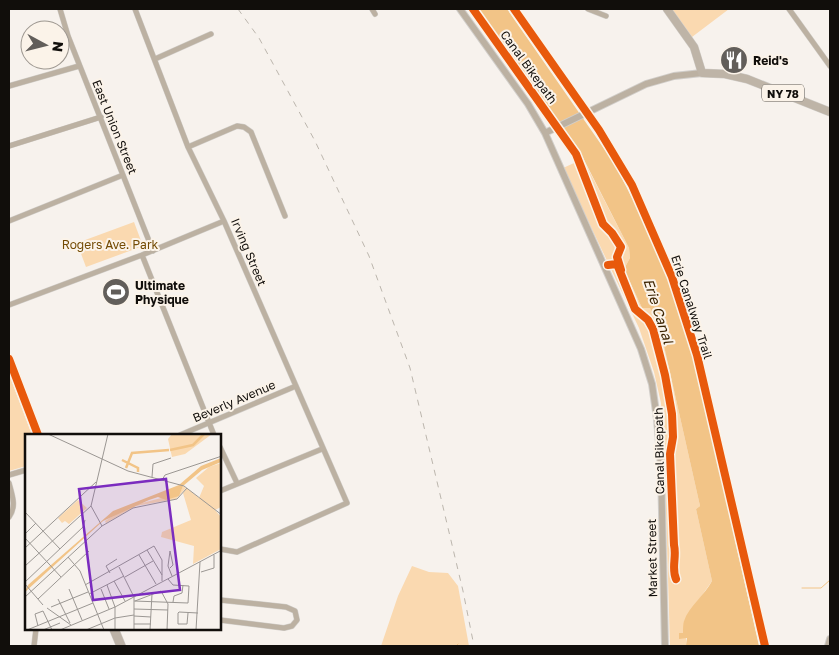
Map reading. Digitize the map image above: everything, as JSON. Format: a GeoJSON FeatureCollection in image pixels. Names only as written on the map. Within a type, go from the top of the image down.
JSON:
{"type":"FeatureCollection","features":[{"type":"Feature","properties":{"kind":"highway"},"geometry":{"type":"LineString","coordinates":[[9,359],[38,434]]}},
{"type":"Feature","properties":{"kind":"highway"},"geometry":{"type":"LineString","coordinates":[[114,630],[121,646]]}},
{"type":"Feature","properties":{"kind":"main road"},"geometry":{"type":"LineString","coordinates":[[667,9],[694,47],[702,73]]}},
{"type":"Feature","properties":{"kind":"main road","name":"NY 78"},"geometry":{"type":"LineString","coordinates":[[702,73],[726,74],[747,79],[830,112]]}},
{"type":"Feature","properties":{"kind":"street","name":"East Union Street"},"geometry":{"type":"LineString","coordinates":[[60,9],[68,36],[153,251]]}},
{"type":"Feature","properties":{"kind":"street","name":"Irving Street"},"geometry":{"type":"LineString","coordinates":[[136,9],[188,147],[224,221],[347,503],[237,552],[221,549]]}},
{"type":"Feature","properties":{"kind":"street","name":"Market Street"},"geometry":{"type":"LineString","coordinates":[[460,9],[528,104],[545,133],[641,349],[652,384],[658,419],[661,467],[665,646]]}},
{"type":"Feature","properties":{"kind":"street"},"geometry":{"type":"LineString","coordinates":[[588,9],[606,16]]}},
{"type":"Feature","properties":{"kind":"street"},"geometry":{"type":"LineString","coordinates":[[789,9],[830,66]]}},
{"type":"Feature","properties":{"kind":"street"},"geometry":{"type":"LineString","coordinates":[[155,58],[211,34]]}},
{"type":"Feature","properties":{"kind":"street"},"geometry":{"type":"LineString","coordinates":[[9,86],[80,66]]}},
{"type":"Feature","properties":{"kind":"street"},"geometry":{"type":"LineString","coordinates":[[545,133],[646,84],[680,75],[702,73]]}},
{"type":"Feature","properties":{"kind":"street"},"geometry":{"type":"LineString","coordinates":[[9,146],[101,117]]}},
{"type":"Feature","properties":{"kind":"street"},"geometry":{"type":"LineString","coordinates":[[188,147],[237,126],[244,127],[251,132],[284,216]]}},
{"type":"Feature","properties":{"kind":"street"},"geometry":{"type":"LineString","coordinates":[[9,221],[124,175]]}},
{"type":"Feature","properties":{"kind":"street"},"geometry":{"type":"LineString","coordinates":[[9,305],[153,251],[224,221]]}},
{"type":"Feature","properties":{"kind":"street"},"geometry":{"type":"LineString","coordinates":[[142,255],[214,434]]}},
{"type":"Feature","properties":{"kind":"street","name":"Beverly Avenue"},"geometry":{"type":"LineString","coordinates":[[182,434],[296,386]]}},
{"type":"Feature","properties":{"kind":"street"},"geometry":{"type":"LineString","coordinates":[[221,449],[237,483]]}},
{"type":"Feature","properties":{"kind":"street"},"geometry":{"type":"LineString","coordinates":[[221,491],[322,449]]}},
{"type":"Feature","properties":{"kind":"street"},"geometry":{"type":"LineString","coordinates":[[9,475],[25,470]]}},
{"type":"Feature","properties":{"kind":"street"},"geometry":{"type":"LineString","coordinates":[[9,483],[14,503],[10,516]]}},
{"type":"Feature","properties":{"kind":"street"},"geometry":{"type":"LineString","coordinates":[[221,600],[286,607],[295,611],[297,620],[292,626],[284,628],[221,620]]}},
{"type":"Feature","properties":{"kind":"street"},"geometry":{"type":"LineString","coordinates":[[34,646],[36,630]]}},
{"type":"Feature","properties":{"kind":"street"},"geometry":{"type":"LineString","coordinates":[[828,646],[830,639]]}},
{"type":"Feature","properties":{"kind":"green space"},"geometry":{"type":"Polygon","coordinates":[[[672,9],[729,9],[692,37],[672,9]]]}},
{"type":"Feature","properties":{"kind":"green space"},"geometry":{"type":"Polygon","coordinates":[[[583,159],[629,248],[630,258],[624,269],[642,308],[650,308],[662,337],[700,506],[696,509],[712,581],[684,621],[687,646],[670,646],[661,403],[654,372],[639,328],[563,168],[583,159]]]}},
{"type":"Feature","properties":{"kind":"green space","name":"Rogers Ave. Park"},"geometry":{"type":"Polygon","coordinates":[[[134,222],[143,246],[86,267],[77,243],[134,222]]]}},
{"type":"Feature","properties":{"kind":"green space"},"geometry":{"type":"Polygon","coordinates":[[[9,374],[32,434],[25,434],[25,466],[9,471],[9,374]]]}},
{"type":"Feature","properties":{"kind":"green space"},"geometry":{"type":"Polygon","coordinates":[[[412,566],[429,572],[448,573],[458,586],[469,646],[381,646],[398,596],[412,566]]]}},
{"type":"Feature","properties":{"kind":"water","name":"Erie Canal"},"geometry":{"type":"Polygon","coordinates":[[[478,9],[507,9],[614,163],[647,227],[673,285],[694,359],[759,646],[686,646],[687,638],[679,639],[679,633],[683,633],[686,616],[712,581],[696,509],[700,506],[662,337],[650,308],[642,308],[624,269],[630,258],[629,248],[578,148],[478,9]]]}},
{"type":"Feature","properties":{"kind":"waterway"},"geometry":{"type":"LineString","coordinates":[[802,588],[821,588],[830,580]]}},
{"type":"Feature","properties":{"kind":"railway"},"geometry":{"type":"LineString","coordinates":[[238,9],[259,38],[315,141],[369,256],[410,368],[463,591],[474,646]]}},
{"type":"Feature","properties":{"kind":"cycle path","name":"Canal Bikepath"},"geometry":{"type":"LineString","coordinates":[[473,9],[576,154],[603,224],[612,233],[621,247],[617,257],[621,270]]}},
{"type":"Feature","properties":{"kind":"cycle path","name":"Erie Canalway Trail"},"geometry":{"type":"LineString","coordinates":[[514,9],[599,130],[632,185],[672,277],[697,355],[765,646]]}},
{"type":"Feature","properties":{"kind":"cycle path","name":"Canal Bikepath"},"geometry":{"type":"LineString","coordinates":[[608,265],[617,264],[635,309],[648,320],[653,329],[665,375],[672,414],[673,437],[670,454],[675,549],[674,571],[676,579]]}},
{"type":"Feature","properties":{"kind":"cycle path"},"geometry":{"type":"LineString","coordinates":[[9,359],[38,434]]}},
{"type":"Feature","properties":{"kind":"place","name":"Reid's"},"geometry":{"type":"Point","coordinates":[734,60]}},
{"type":"Feature","properties":{"kind":"place","name":"Ultimate Physique"},"geometry":{"type":"Point","coordinates":[116,292]}}]}
